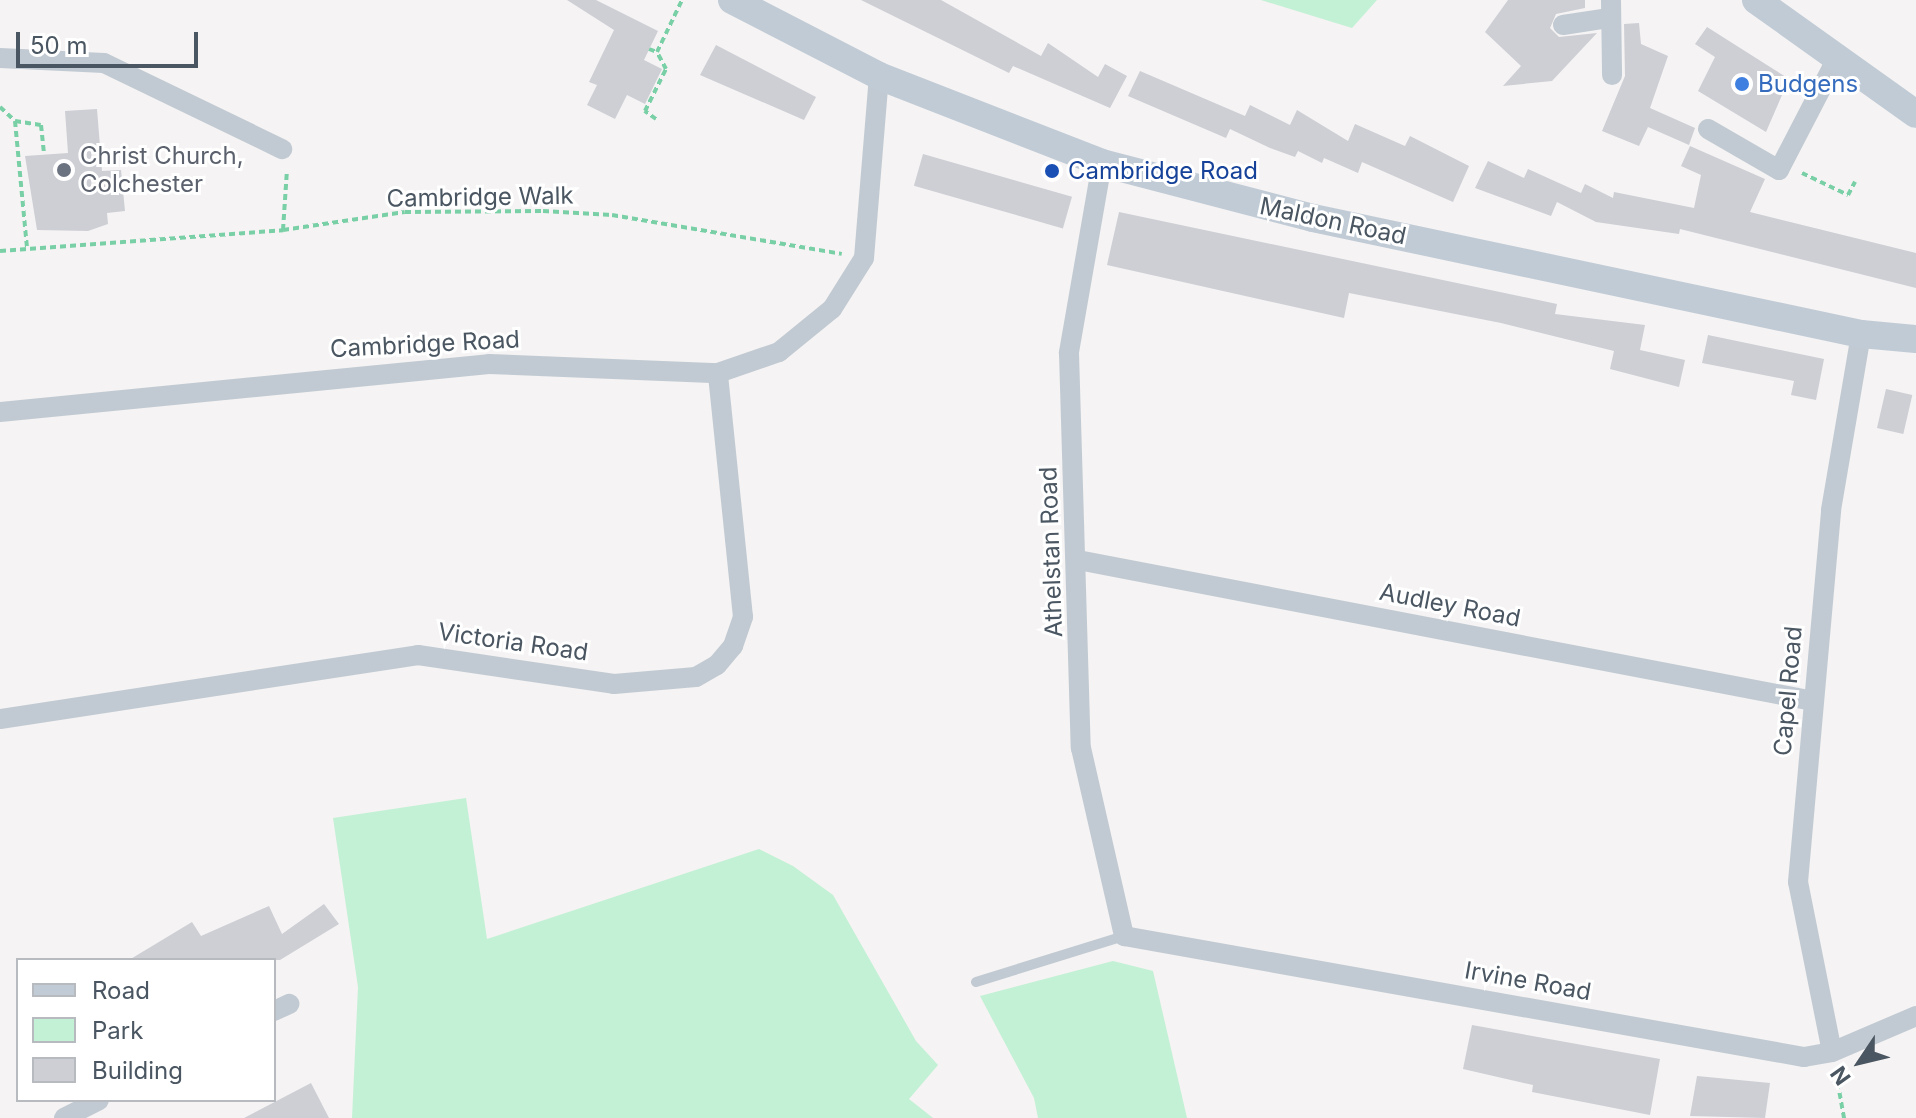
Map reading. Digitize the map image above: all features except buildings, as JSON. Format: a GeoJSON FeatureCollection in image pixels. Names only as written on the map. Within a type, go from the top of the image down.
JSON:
{"type":"FeatureCollection","features":[{"type":"Feature","properties":{"kind":"main road","name":"Maldon Road"},"geometry":{"type":"LineString","coordinates":[[732,0],[879,76],[1102,163],[1313,218],[1861,334],[1916,339]]}},
{"type":"Feature","properties":{"kind":"main road"},"geometry":{"type":"LineString","coordinates":[[1756,0],[1916,114]]}},
{"type":"Feature","properties":{"kind":"street"},"geometry":{"type":"LineString","coordinates":[[1563,25],[1610,9],[1612,75]]}},
{"type":"Feature","properties":{"kind":"street"},"geometry":{"type":"LineString","coordinates":[[0,58],[104,63],[282,149]]}},
{"type":"Feature","properties":{"kind":"street"},"geometry":{"type":"LineString","coordinates":[[1708,129],[1779,170],[1837,58]]}},
{"type":"Feature","properties":{"kind":"street","name":"Cambridge Road"},"geometry":{"type":"LineString","coordinates":[[0,412],[489,364],[718,373],[779,352],[805,334],[832,309],[864,258],[879,76]]}},
{"type":"Feature","properties":{"kind":"street","name":"Athelstan Road"},"geometry":{"type":"LineString","coordinates":[[1102,163],[1069,353],[1078,560],[1081,748],[1124,936]]}},
{"type":"Feature","properties":{"kind":"street","name":"Capel Road"},"geometry":{"type":"LineString","coordinates":[[1832,1052],[1798,882],[1831,510],[1861,334]]}},
{"type":"Feature","properties":{"kind":"street","name":"Victoria Road"},"geometry":{"type":"LineString","coordinates":[[0,719],[418,655],[614,684],[672,684],[696,677],[717,665],[743,617],[718,373]]}},
{"type":"Feature","properties":{"kind":"street","name":"Audley Road"},"geometry":{"type":"LineString","coordinates":[[1078,560],[1813,701]]}},
{"type":"Feature","properties":{"kind":"street","name":"Irvine Road"},"geometry":{"type":"LineString","coordinates":[[1124,936],[1804,1057],[1832,1052],[1916,1016]]}},
{"type":"Feature","properties":{"kind":"street"},"geometry":{"type":"LineString","coordinates":[[64,1118],[95,1102]]}},
{"type":"Feature","properties":{"kind":"lane"},"geometry":{"type":"LineString","coordinates":[[976,982],[1124,936]]}},
{"type":"Feature","properties":{"kind":"path"},"geometry":{"type":"LineString","coordinates":[[657,52],[682,0]]}},
{"type":"Feature","properties":{"kind":"path"},"geometry":{"type":"LineString","coordinates":[[649,49],[657,52],[666,69],[645,111],[656,119]]}},
{"type":"Feature","properties":{"kind":"path"},"geometry":{"type":"LineString","coordinates":[[0,107],[15,121],[41,125],[44,155]]}},
{"type":"Feature","properties":{"kind":"path"},"geometry":{"type":"LineString","coordinates":[[15,121],[27,249]]}},
{"type":"Feature","properties":{"kind":"path"},"geometry":{"type":"LineString","coordinates":[[282,149],[290,179],[283,230]]}},
{"type":"Feature","properties":{"kind":"path"},"geometry":{"type":"LineString","coordinates":[[1783,165],[1848,195],[1855,182]]}},
{"type":"Feature","properties":{"kind":"path","name":"Cambridge Walk"},"geometry":{"type":"LineString","coordinates":[[0,251],[283,230],[405,212],[543,211],[612,215],[864,258]]}},
{"type":"Feature","properties":{"kind":"path"},"geometry":{"type":"LineString","coordinates":[[1832,1052],[1844,1118]]}},
{"type":"Feature","properties":{"kind":"green space"},"geometry":{"type":"Polygon","coordinates":[[[1261,0],[1377,0],[1352,28],[1261,0]]]}},
{"type":"Feature","properties":{"kind":"green space"},"geometry":{"type":"Polygon","coordinates":[[[466,798],[487,939],[759,849],[793,866],[833,895],[916,1041],[938,1065],[909,1099],[933,1118],[352,1118],[358,987],[333,818],[466,798]]]}},
{"type":"Feature","properties":{"kind":"green space"},"geometry":{"type":"Polygon","coordinates":[[[1113,961],[1153,971],[1187,1118],[1038,1118],[1034,1098],[980,996],[1113,961]]]}},
{"type":"Feature","properties":{"kind":"place","name":"Budgens"},"geometry":{"type":"Point","coordinates":[1742,84]}},
{"type":"Feature","properties":{"kind":"place","name":"Christ Church, Colchester"},"geometry":{"type":"Point","coordinates":[64,170]}},
{"type":"Feature","properties":{"kind":"place","name":"Cambridge Road"},"geometry":{"type":"Point","coordinates":[1052,171]}}]}
